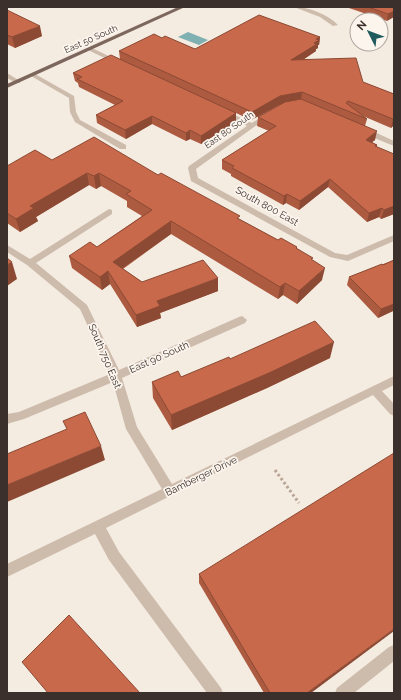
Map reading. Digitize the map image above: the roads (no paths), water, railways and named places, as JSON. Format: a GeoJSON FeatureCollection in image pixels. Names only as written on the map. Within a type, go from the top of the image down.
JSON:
{"type":"FeatureCollection","features":[{"type":"Feature","properties":{"kind":"main road","name":"East 50 South"},"geometry":{"type":"LineString","coordinates":[[7,86],[182,7]]}},
{"type":"Feature","properties":{"kind":"street"},"geometry":{"type":"LineString","coordinates":[[296,7],[322,16],[335,25]]}},
{"type":"Feature","properties":{"kind":"street"},"geometry":{"type":"LineString","coordinates":[[90,49],[125,66]]}},
{"type":"Feature","properties":{"kind":"street"},"geometry":{"type":"LineString","coordinates":[[7,75],[18,82]]}},
{"type":"Feature","properties":{"kind":"street"},"geometry":{"type":"LineString","coordinates":[[33,75],[72,97],[77,121],[123,147]]}},
{"type":"Feature","properties":{"kind":"street"},"geometry":{"type":"LineString","coordinates":[[216,109],[251,126]]}},
{"type":"Feature","properties":{"kind":"street","name":"East 80 South"},"geometry":{"type":"LineString","coordinates":[[192,168],[276,110]]}},
{"type":"Feature","properties":{"kind":"street"},"geometry":{"type":"LineString","coordinates":[[358,129],[394,144]]}},
{"type":"Feature","properties":{"kind":"street","name":"South 800 East"},"geometry":{"type":"LineString","coordinates":[[192,168],[194,178],[333,255],[348,258],[394,238]]}},
{"type":"Feature","properties":{"kind":"street"},"geometry":{"type":"LineString","coordinates":[[30,264],[109,212]]}},
{"type":"Feature","properties":{"kind":"street","name":"South 750 East"},"geometry":{"type":"LineString","coordinates":[[7,248],[30,264],[84,307],[116,376],[132,429],[170,491]]}},
{"type":"Feature","properties":{"kind":"street","name":"East 90 South"},"geometry":{"type":"LineString","coordinates":[[7,419],[20,416],[116,376],[242,320]]}},
{"type":"Feature","properties":{"kind":"street","name":"Bamberger Drive"},"geometry":{"type":"LineString","coordinates":[[7,571],[394,380]]}},
{"type":"Feature","properties":{"kind":"street"},"geometry":{"type":"LineString","coordinates":[[374,390],[394,411]]}},
{"type":"Feature","properties":{"kind":"street"},"geometry":{"type":"LineString","coordinates":[[98,526],[114,556],[216,693]]}},
{"type":"Feature","properties":{"kind":"street"},"geometry":{"type":"LineString","coordinates":[[342,693],[394,652]]}},
{"type":"Feature","properties":{"kind":"water"},"geometry":{"type":"Polygon","coordinates":[[[188,32],[208,40],[199,45],[178,37],[188,32]]]}}]}
